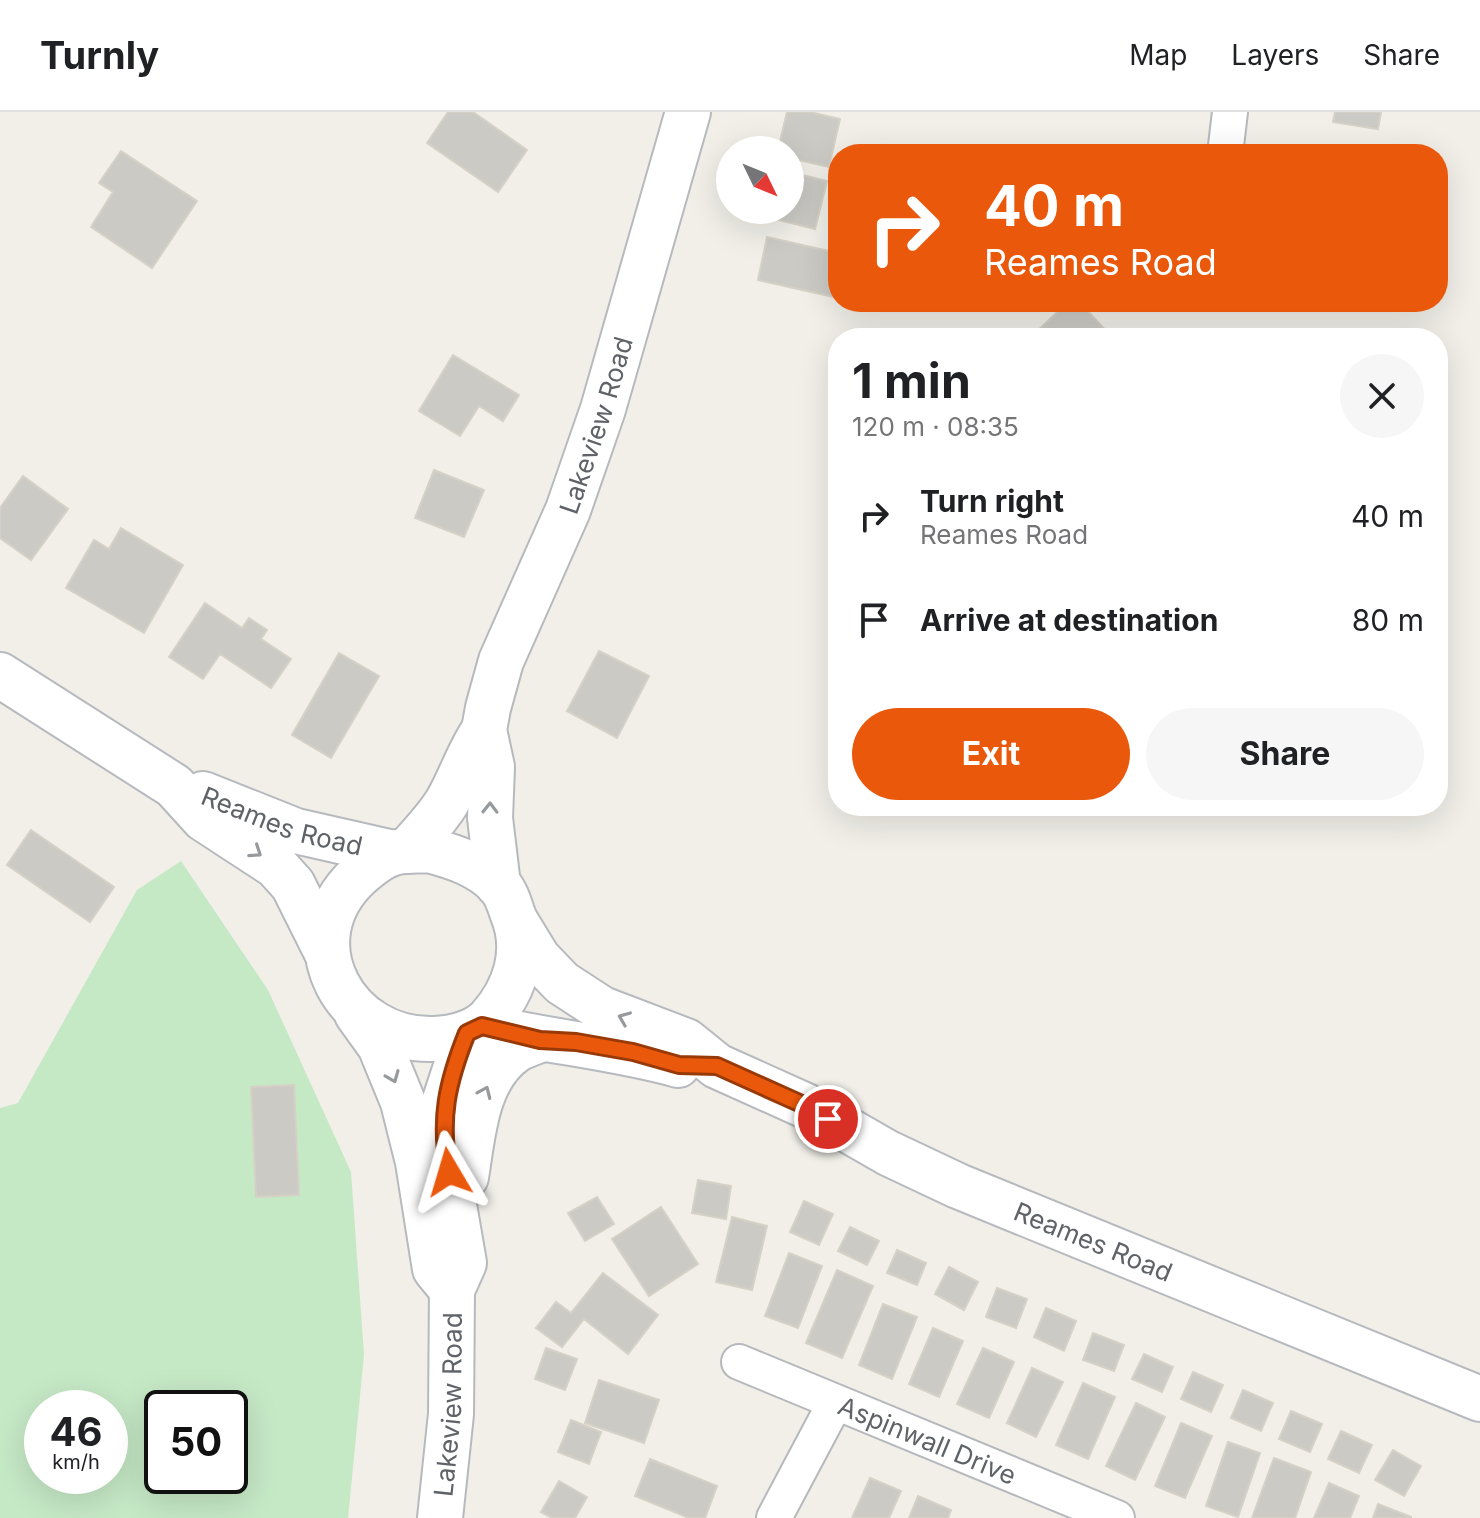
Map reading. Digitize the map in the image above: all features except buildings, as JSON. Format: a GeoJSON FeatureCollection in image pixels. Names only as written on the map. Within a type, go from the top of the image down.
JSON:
{"type":"FeatureCollection","features":[{"type":"Feature","properties":{"kind":"main road","name":"Lakeview Road"},"geometry":{"type":"LineString","coordinates":[[400,852],[445,805],[469,752],[484,730],[501,661],[568,510],[603,409],[688,112]]}},
{"type":"Feature","properties":{"kind":"main road","name":"Reames Road"},"geometry":{"type":"LineString","coordinates":[[0,675],[174,786],[204,819],[276,866],[293,885],[326,951]]}},
{"type":"Feature","properties":{"kind":"main road","name":"Lakeview Road"},"geometry":{"type":"LineString","coordinates":[[484,730],[492,767],[490,818],[507,903]]}},
{"type":"Feature","properties":{"kind":"main road","name":"Reames Road"},"geometry":{"type":"LineString","coordinates":[[174,786],[219,799],[296,831],[400,852]]}},
{"type":"Feature","properties":{"kind":"main road"},"geometry":{"type":"LineString","coordinates":[[429,850],[462,858],[507,903],[520,945],[516,976],[501,1006],[475,1030],[445,1039],[412,1040],[387,1032],[354,1010],[335,983],[326,951],[330,919],[345,888],[369,866],[400,852],[429,850]]}},
{"type":"Feature","properties":{"kind":"main road","name":"Reames Road"},"geometry":{"type":"LineString","coordinates":[[507,903],[538,958],[562,983],[602,1009],[686,1041],[717,1066],[806,1106],[888,1153],[958,1186],[1480,1399]]}},
{"type":"Feature","properties":{"kind":"main road","name":"Lakeview Road"},"geometry":{"type":"LineString","coordinates":[[354,1010],[380,1046],[403,1102],[418,1162],[435,1269],[452,1290]]}},
{"type":"Feature","properties":{"kind":"main road","name":"Lakeview Road"},"geometry":{"type":"LineString","coordinates":[[440,1518],[451,1414],[452,1290],[464,1263],[444,1147],[445,1100],[475,1030]]}},
{"type":"Feature","properties":{"kind":"main road","name":"Reames Road"},"geometry":{"type":"LineString","coordinates":[[475,1030],[576,1042],[633,1052],[679,1065],[717,1066]]}},
{"type":"Feature","properties":{"kind":"main road"},"geometry":{"type":"LineString","coordinates":[[459,1223],[477,1110],[494,1072],[515,1051],[540,1040]]}},
{"type":"Feature","properties":{"kind":"street"},"geometry":{"type":"LineString","coordinates":[[1226,144],[1230,112]]}},
{"type":"Feature","properties":{"kind":"street","name":"Aspinwall Drive"},"geometry":{"type":"LineString","coordinates":[[739,1362],[1117,1518]]}},
{"type":"Feature","properties":{"kind":"street"},"geometry":{"type":"LineString","coordinates":[[774,1518],[835,1403]]}},
{"type":"Feature","properties":{"kind":"green space"},"geometry":{"type":"Polygon","coordinates":[[[181,861],[268,990],[351,1172],[364,1355],[348,1518],[0,1518],[0,1108],[18,1103],[137,890],[181,861]]]}},
{"type":"Feature","properties":{"kind":"route"},"geometry":{"type":"LineString","coordinates":[[449,1172],[444,1147],[445,1100],[467,1033],[482,1026],[540,1040],[576,1042],[633,1052],[679,1065],[717,1066],[828,1119]]}}]}
